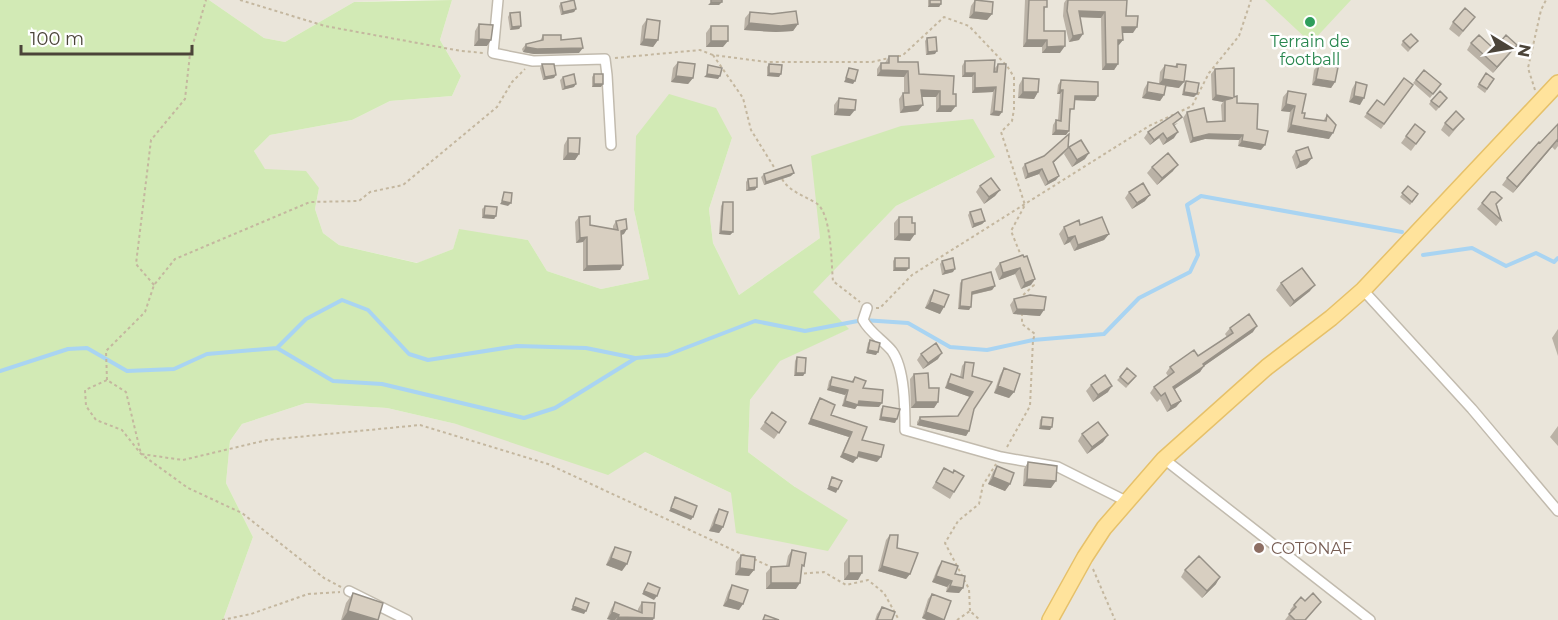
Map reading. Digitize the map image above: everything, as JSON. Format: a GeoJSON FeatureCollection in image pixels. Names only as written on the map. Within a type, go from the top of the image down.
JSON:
{"type":"FeatureCollection","features":[{"type":"Feature","properties":{"kind":"main road"},"geometry":{"type":"LineString","coordinates":[[1050,620],[1104,528],[1164,459],[1267,367],[1331,318],[1363,290],[1558,83]]}},
{"type":"Feature","properties":{"kind":"street"},"geometry":{"type":"LineString","coordinates":[[498,0],[493,54],[533,61],[604,59],[611,145]]}},
{"type":"Feature","properties":{"kind":"street"},"geometry":{"type":"LineString","coordinates":[[1363,290],[1472,409],[1558,511]]}},
{"type":"Feature","properties":{"kind":"street"},"geometry":{"type":"LineString","coordinates":[[867,308],[863,320],[866,326],[892,352],[897,363],[905,398],[905,430],[1001,457],[1058,467],[1126,501]]}},
{"type":"Feature","properties":{"kind":"street"},"geometry":{"type":"LineString","coordinates":[[1164,459],[1370,620]]}},
{"type":"Feature","properties":{"kind":"street"},"geometry":{"type":"LineString","coordinates":[[349,591],[407,620]]}},
{"type":"Feature","properties":{"kind":"path"},"geometry":{"type":"LineString","coordinates":[[154,285],[136,264],[151,140],[185,99],[190,54],[206,0]]}},
{"type":"Feature","properties":{"kind":"path"},"geometry":{"type":"LineString","coordinates":[[240,0],[325,26],[461,51],[493,54]]}},
{"type":"Feature","properties":{"kind":"path"},"geometry":{"type":"LineString","coordinates":[[713,54],[743,98],[751,130],[787,188],[819,205],[827,221],[833,281],[867,308],[880,308],[912,275],[1149,126],[1192,106],[1209,73],[1239,36],[1251,0]]}},
{"type":"Feature","properties":{"kind":"path"},"geometry":{"type":"LineString","coordinates":[[1539,104],[1528,68],[1541,10],[1546,0]]}},
{"type":"Feature","properties":{"kind":"path"},"geometry":{"type":"LineString","coordinates":[[604,59],[700,50],[767,62],[872,62],[902,56],[944,17],[969,26],[1014,77],[1012,121],[1001,132],[1025,206],[1011,231],[1025,264]]}},
{"type":"Feature","properties":{"kind":"path"},"geometry":{"type":"LineString","coordinates":[[107,380],[106,351],[145,312],[154,285],[175,259],[310,201],[359,201],[370,192],[403,185],[497,107],[512,82],[533,61]]}},
{"type":"Feature","properties":{"kind":"path"},"geometry":{"type":"LineString","coordinates":[[980,620],[970,611],[969,589],[945,543],[958,520],[979,504],[983,485],[1030,406],[1035,334],[1022,324],[1021,297],[1034,285],[1030,274]]}},
{"type":"Feature","properties":{"kind":"path"},"geometry":{"type":"LineString","coordinates":[[107,380],[85,390],[86,406],[96,420],[122,430],[141,454],[188,488],[242,513],[324,579],[349,591]]}},
{"type":"Feature","properties":{"kind":"path"},"geometry":{"type":"LineString","coordinates":[[107,380],[126,392],[141,454]]}},
{"type":"Feature","properties":{"kind":"path"},"geometry":{"type":"LineString","coordinates":[[141,454],[183,460],[267,440],[420,425],[548,464],[776,570]]}},
{"type":"Feature","properties":{"kind":"path"},"geometry":{"type":"LineString","coordinates":[[1085,557],[1096,575],[1115,620]]}},
{"type":"Feature","properties":{"kind":"path"},"geometry":{"type":"LineString","coordinates":[[796,574],[824,572],[846,585],[868,580],[884,593],[899,620]]}},
{"type":"Feature","properties":{"kind":"path"},"geometry":{"type":"LineString","coordinates":[[222,620],[251,614],[308,594],[349,591]]}},
{"type":"Feature","properties":{"kind":"path"},"geometry":{"type":"LineString","coordinates":[[957,620],[970,611]]}},
{"type":"Feature","properties":{"kind":"shaded area"},"geometry":{"type":"Polygon","coordinates":[[[209,0],[400,0],[354,2],[285,42],[264,38],[209,0]]]}},
{"type":"Feature","properties":{"kind":"shaded area"},"geometry":{"type":"Polygon","coordinates":[[[452,0],[1558,0],[1558,620],[223,620],[253,537],[226,483],[230,441],[242,424],[306,403],[387,408],[456,424],[645,452],[731,493],[795,487],[748,452],[750,400],[780,360],[848,329],[812,292],[896,206],[995,157],[820,238],[739,295],[713,243],[709,209],[732,138],[634,210],[649,279],[601,289],[547,271],[528,240],[459,230],[453,249],[418,263],[339,245],[323,233],[315,209],[319,188],[265,170],[254,151],[270,135],[352,120],[390,101],[452,96],[461,76],[440,40],[452,0]]]}},
{"type":"Feature","properties":{"kind":"green space"},"geometry":{"type":"Polygon","coordinates":[[[0,0],[209,0],[264,38],[285,42],[354,2],[452,0],[440,40],[461,76],[452,96],[390,101],[352,120],[270,135],[254,151],[265,169],[306,171],[319,188],[315,209],[323,233],[339,245],[417,263],[453,249],[459,229],[528,240],[547,271],[601,289],[649,279],[634,210],[636,136],[669,94],[716,108],[732,138],[709,209],[713,243],[739,295],[820,238],[811,156],[901,126],[973,119],[995,157],[896,206],[813,292],[849,329],[780,361],[750,400],[748,452],[795,487],[848,520],[828,551],[736,533],[731,493],[645,452],[608,475],[456,424],[387,408],[306,403],[242,424],[230,441],[226,483],[253,537],[223,620],[0,620],[0,0]]]}},
{"type":"Feature","properties":{"kind":"green space","name":"Terrain de football"},"geometry":{"type":"Polygon","coordinates":[[[1265,0],[1351,0],[1311,43],[1265,0]]]}},
{"type":"Feature","properties":{"kind":"building"},"geometry":{"type":"Polygon","coordinates":[[[574,0],[576,9],[563,12],[561,3],[574,0]]]}},
{"type":"Feature","properties":{"kind":"building"},"geometry":{"type":"Polygon","coordinates":[[[930,0],[941,0],[941,4],[930,4],[930,0]]]}},
{"type":"Feature","properties":{"kind":"building"},"geometry":{"type":"Polygon","coordinates":[[[975,0],[993,2],[992,14],[974,12],[975,0]]]}},
{"type":"Feature","properties":{"kind":"building"},"geometry":{"type":"Polygon","coordinates":[[[1029,0],[1047,0],[1047,7],[1044,7],[1044,31],[1065,31],[1065,46],[1047,47],[1047,40],[1027,40],[1029,0]]]}},
{"type":"Feature","properties":{"kind":"building"},"geometry":{"type":"Polygon","coordinates":[[[1068,0],[1127,0],[1126,16],[1138,16],[1137,27],[1122,27],[1123,40],[1118,40],[1118,64],[1106,64],[1105,12],[1079,11],[1083,34],[1073,36],[1067,11],[1068,0]]]}},
{"type":"Feature","properties":{"kind":"building"},"geometry":{"type":"Polygon","coordinates":[[[1465,8],[1475,17],[1463,31],[1453,22],[1465,8]]]}},
{"type":"Feature","properties":{"kind":"building"},"geometry":{"type":"Polygon","coordinates":[[[796,11],[798,24],[781,26],[749,23],[750,12],[772,14],[796,11]]]}},
{"type":"Feature","properties":{"kind":"building"},"geometry":{"type":"Polygon","coordinates":[[[520,12],[521,26],[512,27],[510,13],[520,12]]]}},
{"type":"Feature","properties":{"kind":"building"},"geometry":{"type":"Polygon","coordinates":[[[647,19],[660,21],[658,40],[644,39],[647,19]]]}},
{"type":"Feature","properties":{"kind":"building"},"geometry":{"type":"Polygon","coordinates":[[[479,24],[493,25],[491,40],[479,39],[479,24]]]}},
{"type":"Feature","properties":{"kind":"building"},"geometry":{"type":"Polygon","coordinates":[[[711,26],[728,26],[728,41],[711,41],[711,26]]]}},
{"type":"Feature","properties":{"kind":"building"},"geometry":{"type":"Polygon","coordinates":[[[1411,34],[1418,41],[1410,48],[1403,41],[1411,34]]]}},
{"type":"Feature","properties":{"kind":"building"},"geometry":{"type":"Polygon","coordinates":[[[543,35],[561,35],[561,40],[581,38],[583,48],[537,49],[526,47],[526,44],[543,40],[543,35]]]}},
{"type":"Feature","properties":{"kind":"building"},"geometry":{"type":"Polygon","coordinates":[[[1479,35],[1494,49],[1506,35],[1517,45],[1497,67],[1471,43],[1479,35]]]}},
{"type":"Feature","properties":{"kind":"building"},"geometry":{"type":"Polygon","coordinates":[[[936,37],[937,51],[928,52],[927,38],[936,37]]]}},
{"type":"Feature","properties":{"kind":"building"},"geometry":{"type":"Polygon","coordinates":[[[889,56],[898,56],[898,62],[918,62],[919,74],[954,76],[953,94],[956,94],[956,106],[940,106],[940,91],[921,90],[923,105],[904,107],[903,93],[909,93],[908,71],[881,70],[881,63],[889,63],[889,56]]]}},
{"type":"Feature","properties":{"kind":"building"},"geometry":{"type":"Polygon","coordinates":[[[995,60],[994,72],[997,72],[998,64],[1006,64],[1002,112],[994,111],[996,87],[975,88],[975,73],[965,73],[965,61],[995,60]]]}},
{"type":"Feature","properties":{"kind":"building"},"geometry":{"type":"Polygon","coordinates":[[[678,62],[695,64],[693,78],[676,76],[678,62]]]}},
{"type":"Feature","properties":{"kind":"building"},"geometry":{"type":"Polygon","coordinates":[[[542,64],[554,64],[556,75],[545,77],[542,64]]]}},
{"type":"Feature","properties":{"kind":"building"},"geometry":{"type":"Polygon","coordinates":[[[769,64],[782,65],[781,74],[769,73],[769,64]]]}},
{"type":"Feature","properties":{"kind":"building"},"geometry":{"type":"Polygon","coordinates":[[[1177,64],[1186,65],[1184,82],[1163,79],[1165,65],[1177,67],[1177,64]]]}},
{"type":"Feature","properties":{"kind":"building"},"geometry":{"type":"Polygon","coordinates":[[[1319,64],[1338,67],[1335,82],[1316,79],[1319,64]]]}},
{"type":"Feature","properties":{"kind":"building"},"geometry":{"type":"Polygon","coordinates":[[[708,65],[722,68],[720,76],[707,74],[708,65]]]}},
{"type":"Feature","properties":{"kind":"building"},"geometry":{"type":"Polygon","coordinates":[[[849,68],[858,70],[855,81],[846,78],[849,68]]]}},
{"type":"Feature","properties":{"kind":"building"},"geometry":{"type":"Polygon","coordinates":[[[1234,68],[1234,97],[1237,96],[1237,103],[1258,104],[1257,129],[1268,131],[1265,145],[1242,141],[1243,135],[1209,134],[1193,138],[1187,112],[1204,108],[1207,122],[1225,121],[1225,100],[1233,98],[1216,95],[1215,69],[1234,68]]]}},
{"type":"Feature","properties":{"kind":"building"},"geometry":{"type":"Polygon","coordinates":[[[1424,70],[1441,84],[1433,94],[1416,80],[1424,70]]]}},
{"type":"Feature","properties":{"kind":"building"},"geometry":{"type":"Polygon","coordinates":[[[1486,73],[1494,79],[1487,89],[1479,84],[1486,73]]]}},
{"type":"Feature","properties":{"kind":"building"},"geometry":{"type":"Polygon","coordinates":[[[574,74],[576,84],[565,87],[563,77],[574,74]]]}},
{"type":"Feature","properties":{"kind":"building"},"geometry":{"type":"Polygon","coordinates":[[[594,74],[603,74],[603,84],[594,84],[594,74]]]}},
{"type":"Feature","properties":{"kind":"building"},"geometry":{"type":"Polygon","coordinates":[[[1023,78],[1039,79],[1038,92],[1023,92],[1023,78]]]}},
{"type":"Feature","properties":{"kind":"building"},"geometry":{"type":"Polygon","coordinates":[[[1404,78],[1413,85],[1384,124],[1367,113],[1377,100],[1384,105],[1404,78]]]}},
{"type":"Feature","properties":{"kind":"building"},"geometry":{"type":"Polygon","coordinates":[[[1061,80],[1098,82],[1098,96],[1075,96],[1074,109],[1070,109],[1069,131],[1056,130],[1056,120],[1061,121],[1063,90],[1060,90],[1061,80]]]}},
{"type":"Feature","properties":{"kind":"building"},"geometry":{"type":"Polygon","coordinates":[[[1186,81],[1199,83],[1197,94],[1184,92],[1186,81]]]}},
{"type":"Feature","properties":{"kind":"building"},"geometry":{"type":"Polygon","coordinates":[[[1148,82],[1166,85],[1164,95],[1147,92],[1148,82]]]}},
{"type":"Feature","properties":{"kind":"building"},"geometry":{"type":"Polygon","coordinates":[[[1356,82],[1367,85],[1364,98],[1354,96],[1356,82]]]}},
{"type":"Feature","properties":{"kind":"building"},"geometry":{"type":"Polygon","coordinates":[[[1288,91],[1306,94],[1302,113],[1305,113],[1304,118],[1326,121],[1327,115],[1336,125],[1333,133],[1291,125],[1295,106],[1286,104],[1288,91]]]}},
{"type":"Feature","properties":{"kind":"building"},"geometry":{"type":"Polygon","coordinates":[[[1440,91],[1447,98],[1439,107],[1431,101],[1440,91]]]}},
{"type":"Feature","properties":{"kind":"building"},"geometry":{"type":"Polygon","coordinates":[[[839,98],[856,100],[855,110],[838,109],[839,98]]]}},
{"type":"Feature","properties":{"kind":"building"},"geometry":{"type":"Polygon","coordinates":[[[1456,111],[1464,119],[1453,130],[1445,123],[1456,111]]]}},
{"type":"Feature","properties":{"kind":"building"},"geometry":{"type":"Polygon","coordinates":[[[1178,112],[1182,117],[1173,124],[1178,132],[1167,139],[1163,133],[1154,140],[1148,132],[1178,112]]]}},
{"type":"Feature","properties":{"kind":"building"},"geometry":{"type":"Polygon","coordinates":[[[1415,124],[1425,132],[1416,144],[1406,136],[1415,124]]]}},
{"type":"Feature","properties":{"kind":"building"},"geometry":{"type":"Polygon","coordinates":[[[1558,124],[1558,142],[1557,140],[1517,187],[1507,178],[1558,124]]]}},
{"type":"Feature","properties":{"kind":"building"},"geometry":{"type":"Polygon","coordinates":[[[1069,134],[1068,148],[1053,162],[1059,176],[1048,182],[1042,169],[1028,174],[1025,164],[1044,156],[1069,134]]]}},
{"type":"Feature","properties":{"kind":"building"},"geometry":{"type":"Polygon","coordinates":[[[568,138],[580,138],[579,154],[568,153],[568,138]]]}},
{"type":"Feature","properties":{"kind":"building"},"geometry":{"type":"Polygon","coordinates":[[[1081,140],[1089,153],[1077,160],[1069,147],[1081,140]]]}},
{"type":"Feature","properties":{"kind":"building"},"geometry":{"type":"Polygon","coordinates":[[[1308,147],[1312,158],[1300,162],[1296,151],[1308,147]]]}},
{"type":"Feature","properties":{"kind":"building"},"geometry":{"type":"Polygon","coordinates":[[[1168,153],[1178,165],[1162,178],[1152,167],[1168,153]]]}},
{"type":"Feature","properties":{"kind":"building"},"geometry":{"type":"Polygon","coordinates":[[[791,165],[794,173],[766,182],[764,174],[791,165]]]}},
{"type":"Feature","properties":{"kind":"building"},"geometry":{"type":"Polygon","coordinates":[[[757,178],[757,187],[749,188],[748,179],[757,178]]]}},
{"type":"Feature","properties":{"kind":"building"},"geometry":{"type":"Polygon","coordinates":[[[991,178],[1000,190],[989,197],[980,186],[991,178]]]}},
{"type":"Feature","properties":{"kind":"building"},"geometry":{"type":"Polygon","coordinates":[[[1143,183],[1150,195],[1137,203],[1129,192],[1143,183]]]}},
{"type":"Feature","properties":{"kind":"building"},"geometry":{"type":"Polygon","coordinates":[[[1408,186],[1418,194],[1412,202],[1402,193],[1408,186]]]}},
{"type":"Feature","properties":{"kind":"building"},"geometry":{"type":"Polygon","coordinates":[[[504,192],[512,193],[511,203],[502,201],[504,192]]]}},
{"type":"Feature","properties":{"kind":"building"},"geometry":{"type":"Polygon","coordinates":[[[1491,192],[1495,192],[1502,198],[1496,204],[1501,220],[1482,203],[1491,192]]]}},
{"type":"Feature","properties":{"kind":"building"},"geometry":{"type":"Polygon","coordinates":[[[723,202],[733,202],[733,232],[721,231],[723,202]]]}},
{"type":"Feature","properties":{"kind":"building"},"geometry":{"type":"Polygon","coordinates":[[[485,206],[497,207],[496,216],[484,215],[485,206]]]}},
{"type":"Feature","properties":{"kind":"building"},"geometry":{"type":"Polygon","coordinates":[[[981,209],[985,221],[974,224],[970,212],[981,209]]]}},
{"type":"Feature","properties":{"kind":"building"},"geometry":{"type":"Polygon","coordinates":[[[590,216],[590,225],[618,230],[616,221],[626,219],[627,229],[621,231],[623,265],[587,266],[587,237],[580,238],[579,217],[590,216]]]}},
{"type":"Feature","properties":{"kind":"building"},"geometry":{"type":"Polygon","coordinates":[[[899,217],[912,217],[912,223],[915,223],[915,234],[899,234],[899,217]]]}},
{"type":"Feature","properties":{"kind":"building"},"geometry":{"type":"Polygon","coordinates":[[[1102,217],[1109,234],[1078,245],[1075,236],[1068,238],[1064,227],[1079,220],[1080,225],[1102,217]]]}},
{"type":"Feature","properties":{"kind":"building"},"geometry":{"type":"Polygon","coordinates":[[[1023,255],[1027,256],[1035,279],[1025,283],[1020,268],[1003,273],[1000,263],[1023,255]]]}},
{"type":"Feature","properties":{"kind":"building"},"geometry":{"type":"Polygon","coordinates":[[[895,258],[909,258],[909,268],[895,268],[895,258]]]}},
{"type":"Feature","properties":{"kind":"building"},"geometry":{"type":"Polygon","coordinates":[[[953,258],[955,269],[945,271],[942,261],[953,258]]]}},
{"type":"Feature","properties":{"kind":"building"},"geometry":{"type":"Polygon","coordinates":[[[1302,268],[1315,285],[1294,301],[1281,283],[1302,268]]]}},
{"type":"Feature","properties":{"kind":"building"},"geometry":{"type":"Polygon","coordinates":[[[991,272],[995,286],[972,292],[971,307],[960,306],[962,280],[991,272]]]}},
{"type":"Feature","properties":{"kind":"building"},"geometry":{"type":"Polygon","coordinates":[[[934,290],[949,295],[944,307],[930,302],[934,290]]]}},
{"type":"Feature","properties":{"kind":"building"},"geometry":{"type":"Polygon","coordinates":[[[1030,295],[1046,297],[1044,310],[1017,309],[1014,299],[1030,295]]]}},
{"type":"Feature","properties":{"kind":"building"},"geometry":{"type":"Polygon","coordinates":[[[1249,314],[1257,326],[1173,387],[1181,401],[1171,406],[1165,393],[1161,396],[1154,387],[1174,372],[1170,367],[1194,350],[1198,356],[1233,333],[1230,328],[1249,314]]]}},
{"type":"Feature","properties":{"kind":"building"},"geometry":{"type":"Polygon","coordinates":[[[870,340],[880,343],[878,352],[868,350],[870,340]]]}},
{"type":"Feature","properties":{"kind":"building"},"geometry":{"type":"Polygon","coordinates":[[[936,343],[942,353],[928,363],[921,354],[936,343]]]}},
{"type":"Feature","properties":{"kind":"building"},"geometry":{"type":"Polygon","coordinates":[[[797,357],[806,358],[805,373],[796,373],[797,357]]]}},
{"type":"Feature","properties":{"kind":"building"},"geometry":{"type":"Polygon","coordinates":[[[965,362],[974,363],[972,376],[992,382],[974,409],[969,431],[920,420],[920,417],[958,416],[973,392],[948,383],[951,374],[963,378],[965,362]]]}},
{"type":"Feature","properties":{"kind":"building"},"geometry":{"type":"Polygon","coordinates":[[[1004,368],[1020,374],[1014,392],[998,386],[1004,368]]]}},
{"type":"Feature","properties":{"kind":"building"},"geometry":{"type":"Polygon","coordinates":[[[1127,368],[1136,376],[1128,384],[1120,377],[1127,368]]]}},
{"type":"Feature","properties":{"kind":"building"},"geometry":{"type":"Polygon","coordinates":[[[928,373],[929,388],[939,388],[938,402],[916,402],[914,374],[928,373]]]}},
{"type":"Feature","properties":{"kind":"building"},"geometry":{"type":"Polygon","coordinates":[[[1105,375],[1112,386],[1098,395],[1091,385],[1105,375]]]}},
{"type":"Feature","properties":{"kind":"building"},"geometry":{"type":"Polygon","coordinates":[[[832,377],[853,382],[855,377],[866,381],[863,388],[883,390],[882,403],[859,401],[858,405],[845,401],[848,390],[830,386],[832,377]]]}},
{"type":"Feature","properties":{"kind":"building"},"geometry":{"type":"Polygon","coordinates":[[[820,398],[835,405],[831,415],[867,427],[862,440],[884,445],[881,457],[859,452],[857,458],[843,453],[852,432],[811,419],[820,398]]]}},
{"type":"Feature","properties":{"kind":"building"},"geometry":{"type":"Polygon","coordinates":[[[883,406],[900,409],[897,419],[881,417],[883,406]]]}},
{"type":"Feature","properties":{"kind":"building"},"geometry":{"type":"Polygon","coordinates":[[[772,412],[786,422],[779,433],[765,422],[772,412]]]}},
{"type":"Feature","properties":{"kind":"building"},"geometry":{"type":"Polygon","coordinates":[[[1042,417],[1053,418],[1052,427],[1041,426],[1042,417]]]}},
{"type":"Feature","properties":{"kind":"building"},"geometry":{"type":"Polygon","coordinates":[[[1098,422],[1108,435],[1092,447],[1082,434],[1098,422]]]}},
{"type":"Feature","properties":{"kind":"building"},"geometry":{"type":"Polygon","coordinates":[[[1028,462],[1057,466],[1056,481],[1027,479],[1028,462]]]}},
{"type":"Feature","properties":{"kind":"building"},"geometry":{"type":"Polygon","coordinates":[[[997,466],[1014,473],[1010,484],[993,477],[997,466]]]}},
{"type":"Feature","properties":{"kind":"building"},"geometry":{"type":"Polygon","coordinates":[[[944,468],[953,473],[954,470],[964,476],[954,492],[936,482],[944,468]]]}},
{"type":"Feature","properties":{"kind":"building"},"geometry":{"type":"Polygon","coordinates":[[[832,477],[842,481],[838,489],[829,486],[832,477]]]}},
{"type":"Feature","properties":{"kind":"building"},"geometry":{"type":"Polygon","coordinates":[[[675,497],[697,506],[693,517],[671,508],[675,497]]]}},
{"type":"Feature","properties":{"kind":"building"},"geometry":{"type":"Polygon","coordinates":[[[719,509],[728,512],[723,527],[714,524],[719,509]]]}},
{"type":"Feature","properties":{"kind":"building"},"geometry":{"type":"Polygon","coordinates":[[[890,535],[898,535],[897,548],[918,553],[910,574],[882,566],[890,535]]]}},
{"type":"Feature","properties":{"kind":"building"},"geometry":{"type":"Polygon","coordinates":[[[615,547],[631,552],[627,564],[611,558],[615,547]]]}},
{"type":"Feature","properties":{"kind":"building"},"geometry":{"type":"Polygon","coordinates":[[[792,550],[806,553],[800,583],[771,583],[771,567],[789,566],[792,550]]]}},
{"type":"Feature","properties":{"kind":"building"},"geometry":{"type":"Polygon","coordinates":[[[741,555],[755,557],[754,570],[740,568],[741,555]]]}},
{"type":"Feature","properties":{"kind":"building"},"geometry":{"type":"Polygon","coordinates":[[[849,556],[862,556],[862,573],[849,573],[849,556]]]}},
{"type":"Feature","properties":{"kind":"building"},"geometry":{"type":"Polygon","coordinates":[[[1199,556],[1220,577],[1207,591],[1185,570],[1199,556]]]}},
{"type":"Feature","properties":{"kind":"building"},"geometry":{"type":"Polygon","coordinates":[[[942,561],[958,566],[955,574],[965,576],[963,588],[950,586],[952,581],[936,576],[942,561]]]}},
{"type":"Feature","properties":{"kind":"building"},"geometry":{"type":"Polygon","coordinates":[[[648,583],[660,588],[657,596],[644,591],[648,583]]]}},
{"type":"Feature","properties":{"kind":"building"},"geometry":{"type":"Polygon","coordinates":[[[732,585],[748,590],[743,604],[728,599],[732,585]]]}},
{"type":"Feature","properties":{"kind":"building"},"geometry":{"type":"Polygon","coordinates":[[[353,593],[383,603],[378,620],[348,611],[353,593]]]}},
{"type":"Feature","properties":{"kind":"building"},"geometry":{"type":"Polygon","coordinates":[[[1313,593],[1321,602],[1305,620],[1295,620],[1289,614],[1296,607],[1294,605],[1301,597],[1305,601],[1313,593]]]}},
{"type":"Feature","properties":{"kind":"building"},"geometry":{"type":"Polygon","coordinates":[[[932,594],[951,601],[944,620],[926,612],[932,594]]]}},
{"type":"Feature","properties":{"kind":"building"},"geometry":{"type":"Polygon","coordinates":[[[576,598],[589,603],[586,611],[573,606],[576,598]]]}},
{"type":"Feature","properties":{"kind":"building"},"geometry":{"type":"Polygon","coordinates":[[[615,602],[642,613],[642,602],[655,603],[654,618],[618,617],[619,615],[612,612],[615,602]]]}},
{"type":"Feature","properties":{"kind":"building"},"geometry":{"type":"Polygon","coordinates":[[[882,607],[895,612],[892,620],[877,620],[882,607]]]}},
{"type":"Feature","properties":{"kind":"building"},"geometry":{"type":"Polygon","coordinates":[[[765,615],[779,620],[763,620],[765,615]]]}},
{"type":"Feature","properties":{"kind":"waterway"},"geometry":{"type":"LineString","coordinates":[[0,371],[68,349],[87,348],[127,371],[174,369],[207,354],[277,348],[333,381],[382,384],[524,418],[555,408],[636,358],[667,355],[755,321],[805,331],[863,320],[908,323],[950,347],[987,350],[1033,340],[1104,334],[1139,298],[1190,272],[1198,255],[1187,205],[1201,196],[1402,232]]}},
{"type":"Feature","properties":{"kind":"waterway"},"geometry":{"type":"LineString","coordinates":[[1423,255],[1472,248],[1506,266],[1536,253],[1554,262],[1558,258]]}},
{"type":"Feature","properties":{"kind":"waterway"},"geometry":{"type":"LineString","coordinates":[[277,348],[306,319],[342,300],[368,310],[409,354],[428,360],[517,346],[586,348],[635,358]]}},
{"type":"Feature","properties":{"kind":"place","name":"Terrain de football"},"geometry":{"type":"Point","coordinates":[1310,22]}},
{"type":"Feature","properties":{"kind":"place","name":"COTONAF"},"geometry":{"type":"Point","coordinates":[1259,548]}}]}
